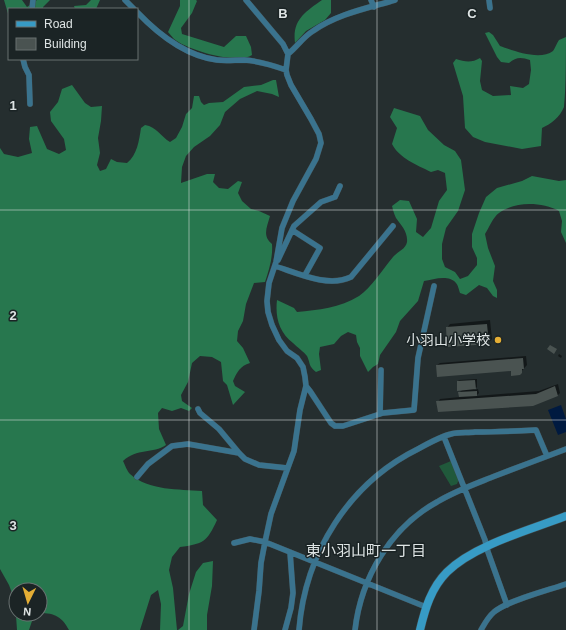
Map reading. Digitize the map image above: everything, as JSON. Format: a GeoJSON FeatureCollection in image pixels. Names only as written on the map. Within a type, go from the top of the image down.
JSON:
{"type":"FeatureCollection","features":[{"type":"Feature","properties":{"kind":"street"},"geometry":{"type":"LineString","coordinates":[[125,0],[133,8]]}},
{"type":"Feature","properties":{"kind":"street"},"geometry":{"type":"LineString","coordinates":[[246,0],[283,44],[288,54],[286,70],[291,85],[319,134],[321,143],[316,159],[292,202],[282,228],[275,266]]}},
{"type":"Feature","properties":{"kind":"street"},"geometry":{"type":"LineString","coordinates":[[371,0],[374,6]]}},
{"type":"Feature","properties":{"kind":"street"},"geometry":{"type":"LineString","coordinates":[[288,54],[312,32],[324,24],[342,16],[395,0]]}},
{"type":"Feature","properties":{"kind":"street"},"geometry":{"type":"LineString","coordinates":[[489,0],[490,8]]}},
{"type":"Feature","properties":{"kind":"street"},"geometry":{"type":"LineString","coordinates":[[138,13],[154,28],[182,48],[193,53],[215,60],[260,62],[286,70]]}},
{"type":"Feature","properties":{"kind":"street"},"geometry":{"type":"LineString","coordinates":[[23,60],[29,75],[30,104]]}},
{"type":"Feature","properties":{"kind":"street"},"geometry":{"type":"LineString","coordinates":[[254,630],[261,563],[265,542],[271,514],[294,451],[300,410],[306,386],[303,367],[297,358],[287,351],[272,325],[268,312],[267,301],[269,283],[275,266],[292,230],[317,205],[335,197],[340,186]]}},
{"type":"Feature","properties":{"kind":"street"},"geometry":{"type":"LineString","coordinates":[[275,266],[320,280],[340,281],[351,277],[393,226]]}},
{"type":"Feature","properties":{"kind":"street"},"geometry":{"type":"LineString","coordinates":[[292,230],[320,248],[305,275]]}},
{"type":"Feature","properties":{"kind":"street"},"geometry":{"type":"LineString","coordinates":[[306,386],[331,423],[335,426],[343,426],[380,414],[414,410],[418,358],[434,286]]}},
{"type":"Feature","properties":{"kind":"street"},"geometry":{"type":"LineString","coordinates":[[380,414],[381,370]]}},
{"type":"Feature","properties":{"kind":"street"},"geometry":{"type":"LineString","coordinates":[[198,409],[200,413],[219,429],[239,453],[250,462],[259,465],[287,468]]}},
{"type":"Feature","properties":{"kind":"street"},"geometry":{"type":"LineString","coordinates":[[299,630],[305,592],[314,561],[334,524],[361,490],[384,470],[405,455],[451,434],[536,430],[547,456]]}},
{"type":"Feature","properties":{"kind":"street"},"geometry":{"type":"LineString","coordinates":[[444,437],[507,604]]}},
{"type":"Feature","properties":{"kind":"street"},"geometry":{"type":"LineString","coordinates":[[137,476],[148,464],[172,446],[188,444],[239,453]]}},
{"type":"Feature","properties":{"kind":"street"},"geometry":{"type":"LineString","coordinates":[[355,630],[358,611],[367,583],[376,564],[388,545],[419,513],[464,488],[566,449]]}},
{"type":"Feature","properties":{"kind":"street"},"geometry":{"type":"LineString","coordinates":[[420,630],[426,607],[433,591],[447,572],[464,558],[486,546],[566,516]]}},
{"type":"Feature","properties":{"kind":"street"},"geometry":{"type":"LineString","coordinates":[[234,543],[250,539],[265,542],[426,607]]}},
{"type":"Feature","properties":{"kind":"street"},"geometry":{"type":"LineString","coordinates":[[285,630],[293,594],[290,552]]}},
{"type":"Feature","properties":{"kind":"street"},"geometry":{"type":"LineString","coordinates":[[481,630],[495,611],[507,604],[566,584]]}},
{"type":"Feature","properties":{"kind":"green space"},"geometry":{"type":"Polygon","coordinates":[[[4,0],[22,0],[27,7],[37,0],[50,0],[43,8],[8,8],[8,14],[4,0]]]}},
{"type":"Feature","properties":{"kind":"green space"},"geometry":{"type":"Polygon","coordinates":[[[91,0],[100,0],[96,8],[75,8],[74,6],[86,5],[91,0]]]}},
{"type":"Feature","properties":{"kind":"green space"},"geometry":{"type":"Polygon","coordinates":[[[180,0],[197,1],[192,13],[181,28],[182,34],[224,47],[236,36],[246,36],[251,47],[252,55],[245,58],[236,58],[213,55],[190,48],[174,39],[168,32],[180,6],[180,0]]]}},
{"type":"Feature","properties":{"kind":"green space"},"geometry":{"type":"Polygon","coordinates":[[[322,0],[331,0],[331,13],[325,20],[306,31],[295,43],[296,28],[301,17],[322,0]]]}},
{"type":"Feature","properties":{"kind":"green space"},"geometry":{"type":"Polygon","coordinates":[[[489,32],[493,35],[500,46],[534,55],[548,54],[553,51],[559,40],[566,37],[566,82],[564,107],[555,120],[542,128],[541,146],[522,149],[485,142],[473,137],[465,128],[463,96],[453,63],[456,59],[468,62],[480,58],[482,61],[480,81],[482,90],[493,96],[511,95],[510,86],[523,88],[529,84],[531,70],[530,60],[519,58],[509,63],[501,62],[485,33],[489,32]]]}},
{"type":"Feature","properties":{"kind":"green space"},"geometry":{"type":"Polygon","coordinates":[[[276,80],[279,97],[257,91],[240,99],[225,112],[220,125],[210,136],[194,147],[186,156],[182,167],[181,183],[207,174],[215,174],[213,182],[219,188],[228,189],[238,181],[242,182],[238,193],[242,201],[251,209],[270,216],[266,231],[267,238],[272,244],[272,254],[269,268],[265,282],[254,283],[246,304],[243,321],[238,331],[237,341],[243,348],[250,363],[239,370],[233,381],[235,386],[245,392],[233,405],[227,385],[223,381],[221,362],[212,357],[200,356],[192,363],[188,382],[181,395],[182,401],[192,408],[189,411],[181,408],[172,411],[162,408],[158,413],[159,429],[166,445],[161,448],[134,454],[123,461],[130,474],[146,484],[164,488],[202,491],[203,505],[217,520],[210,533],[203,541],[194,545],[180,547],[172,557],[169,570],[173,588],[177,630],[160,630],[161,604],[158,590],[151,595],[140,630],[69,630],[61,619],[48,614],[48,582],[8,582],[8,583],[0,569],[0,148],[4,154],[18,157],[32,153],[29,139],[30,127],[37,126],[47,149],[59,154],[66,150],[64,139],[51,121],[50,112],[58,102],[62,89],[72,85],[85,103],[91,107],[102,106],[98,138],[100,153],[97,165],[100,171],[106,169],[111,159],[117,162],[127,163],[130,160],[137,147],[141,128],[145,125],[156,130],[170,142],[176,138],[182,127],[186,114],[192,108],[194,96],[199,96],[204,105],[223,102],[244,87],[261,85],[276,80]]]}},
{"type":"Feature","properties":{"kind":"green space"},"geometry":{"type":"Polygon","coordinates":[[[394,108],[420,116],[428,130],[444,145],[455,151],[461,160],[465,190],[458,211],[446,228],[442,244],[442,259],[445,267],[455,272],[460,279],[468,276],[477,265],[477,258],[472,247],[472,234],[486,197],[497,188],[522,181],[532,176],[559,181],[566,180],[566,243],[561,232],[562,221],[559,211],[545,206],[529,204],[513,206],[505,209],[495,217],[485,234],[488,248],[495,266],[493,281],[497,290],[497,298],[493,296],[487,288],[479,285],[466,295],[460,293],[457,284],[453,280],[440,278],[424,281],[418,301],[400,321],[396,332],[380,355],[378,364],[368,372],[360,356],[360,348],[356,335],[348,332],[341,336],[334,344],[320,347],[319,354],[321,370],[316,372],[311,366],[307,356],[288,339],[281,329],[277,318],[277,300],[294,308],[297,312],[337,306],[359,296],[377,278],[393,257],[403,249],[407,242],[405,232],[394,214],[392,206],[400,200],[409,201],[417,219],[416,232],[423,237],[431,228],[439,201],[447,190],[445,173],[438,170],[431,172],[409,161],[395,149],[392,144],[397,128],[390,117],[394,108]]]}},
{"type":"Feature","properties":{"kind":"green space"},"geometry":{"type":"Polygon","coordinates":[[[451,461],[459,479],[457,484],[451,486],[439,466],[451,461]]]}},
{"type":"Feature","properties":{"kind":"green space"},"geometry":{"type":"Polygon","coordinates":[[[213,561],[212,586],[207,615],[207,630],[178,630],[183,626],[189,594],[196,572],[203,563],[213,561]]]}},
{"type":"Feature","properties":{"kind":"green space"},"geometry":{"type":"Polygon","coordinates":[[[16,622],[32,622],[29,630],[17,630],[16,622]]]}},
{"type":"Feature","properties":{"kind":"water"},"geometry":{"type":"Polygon","coordinates":[[[561,405],[566,419],[566,432],[558,435],[548,410],[561,405]]]}},
{"type":"Feature","properties":{"kind":"building"},"geometry":{"type":"Polygon","coordinates":[[[487,324],[489,344],[447,347],[446,327],[487,324]]]}},
{"type":"Feature","properties":{"kind":"building"},"geometry":{"type":"Polygon","coordinates":[[[550,345],[557,349],[554,354],[547,349],[550,345]]]}},
{"type":"Feature","properties":{"kind":"building"},"geometry":{"type":"Polygon","coordinates":[[[523,358],[524,369],[522,369],[522,373],[520,375],[511,376],[511,371],[437,377],[436,365],[523,358]]]}},
{"type":"Feature","properties":{"kind":"building"},"geometry":{"type":"Polygon","coordinates":[[[475,380],[476,389],[457,391],[457,381],[475,380]]]}},
{"type":"Feature","properties":{"kind":"building"},"geometry":{"type":"Polygon","coordinates":[[[555,386],[558,396],[533,406],[438,412],[436,401],[536,394],[555,386]]]}},
{"type":"Feature","properties":{"kind":"building"},"geometry":{"type":"Polygon","coordinates":[[[477,391],[477,396],[459,397],[458,392],[477,391]]]}},
{"type":"Feature","properties":{"kind":"place","name":"小羽山小学校"},"geometry":{"type":"Point","coordinates":[498,340]}},
{"type":"Feature","properties":{"kind":"district","name":"東小羽山町一丁目"},"geometry":{"type":"Point","coordinates":[366,550]}}]}
